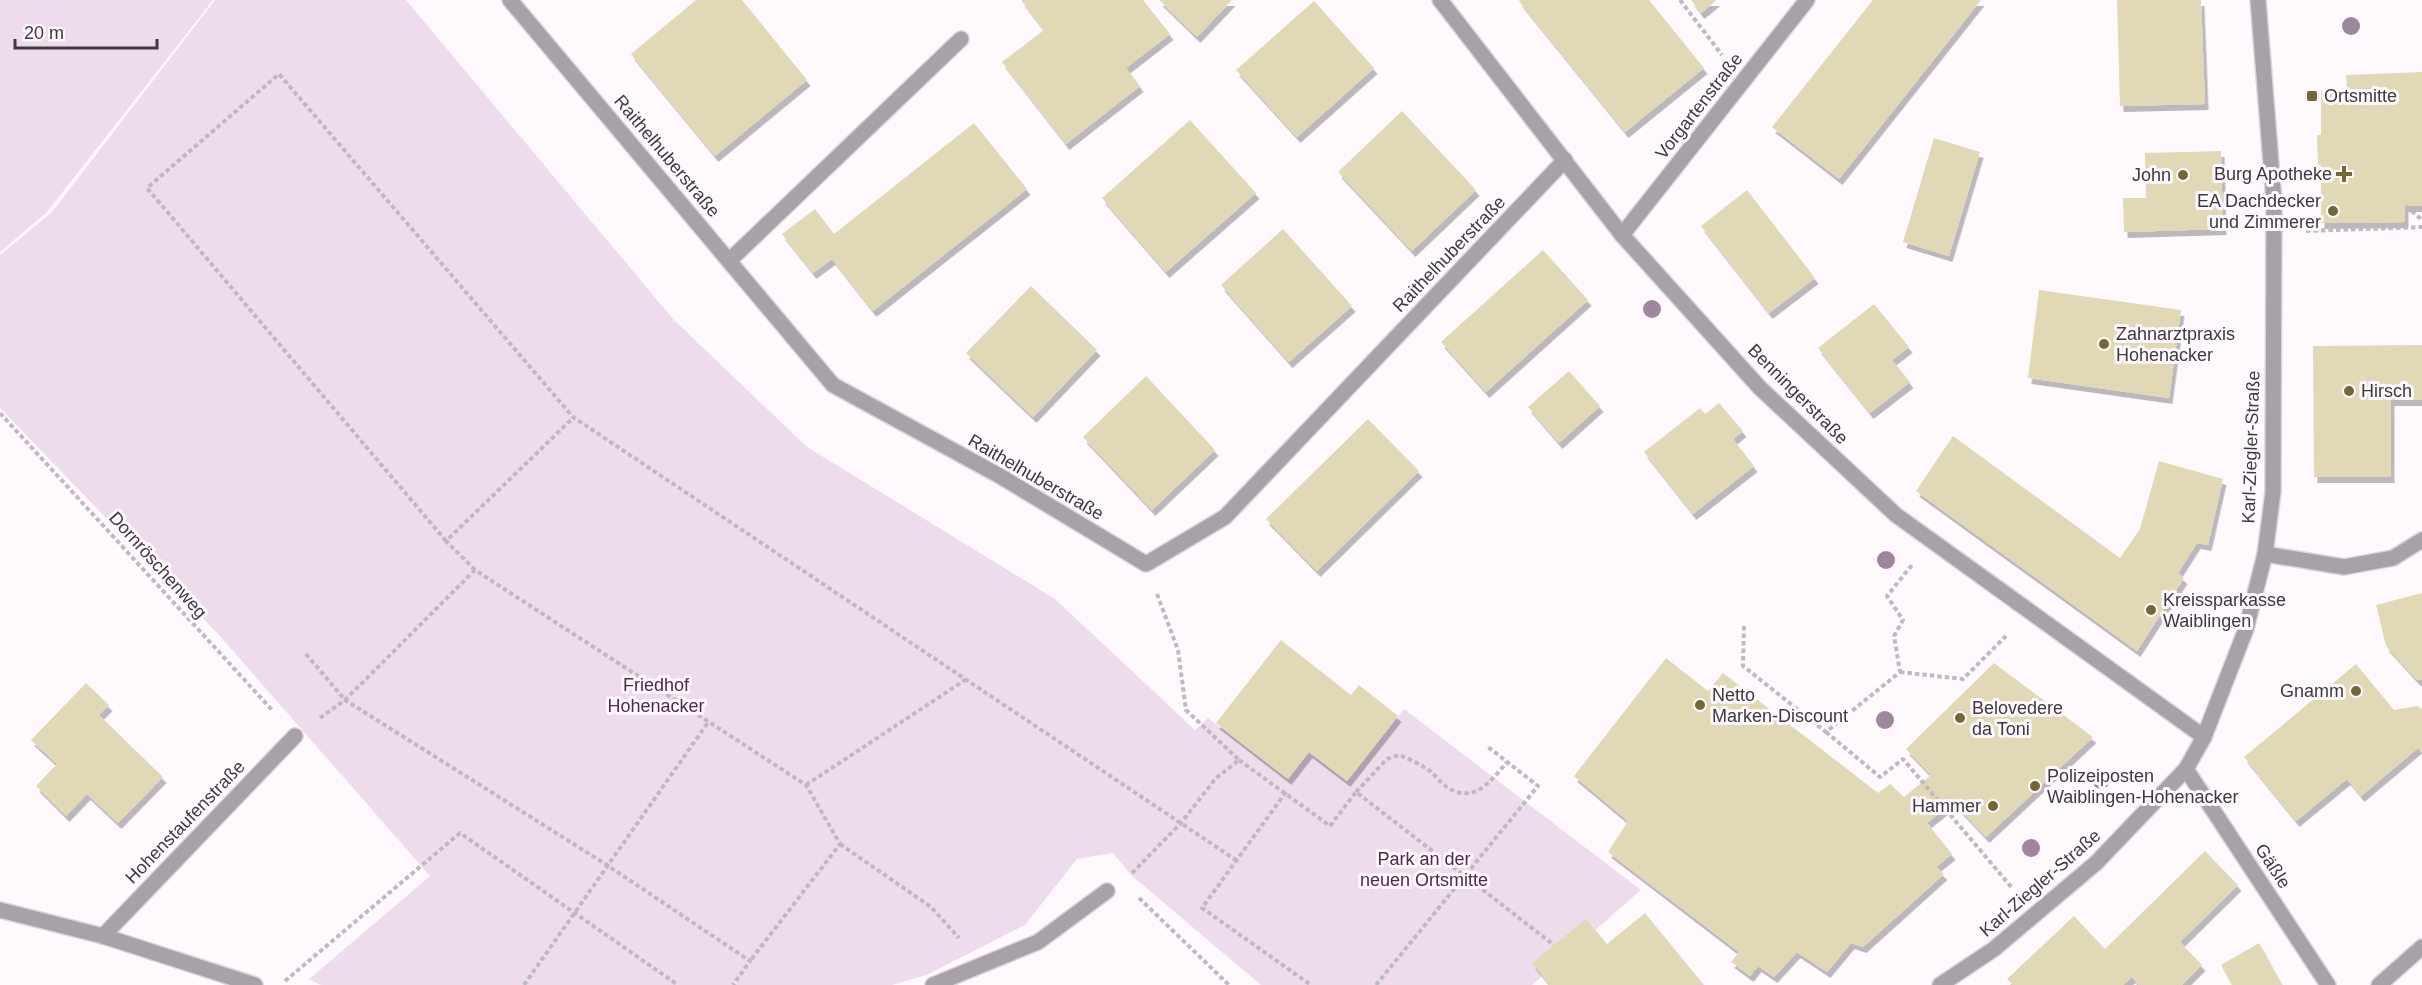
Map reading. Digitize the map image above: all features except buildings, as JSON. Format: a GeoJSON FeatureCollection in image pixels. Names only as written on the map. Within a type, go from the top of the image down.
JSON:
{"type":"FeatureCollection","features":[{"type":"Feature","properties":{"kind":"street","name":"Raithelhuberstraße"},"geometry":{"type":"LineString","coordinates":[[510,0],[834,385],[999,476],[1146,564],[1226,517],[1565,160]]}},
{"type":"Feature","properties":{"kind":"street","name":"Benningerstraße"},"geometry":{"type":"LineString","coordinates":[[1440,0],[1622,235],[1760,388],[1896,515],[2204,737]]}},
{"type":"Feature","properties":{"kind":"street","name":"Vorgartenstraße"},"geometry":{"type":"LineString","coordinates":[[1622,235],[1807,0]]}},
{"type":"Feature","properties":{"kind":"street","name":"Karl-Ziegler-Straße"},"geometry":{"type":"LineString","coordinates":[[1940,985],[1994,949],[2096,863],[2186,769],[2204,737],[2246,628],[2265,554],[2273,492],[2275,232],[2258,0]]}},
{"type":"Feature","properties":{"kind":"street"},"geometry":{"type":"LineString","coordinates":[[730,260],[961,39]]}},
{"type":"Feature","properties":{"kind":"street"},"geometry":{"type":"LineString","coordinates":[[2265,554],[2344,567],[2392,558],[2422,540]]}},
{"type":"Feature","properties":{"kind":"street","name":"Hohenstaufenstraße"},"geometry":{"type":"LineString","coordinates":[[102,936],[295,736]]}},
{"type":"Feature","properties":{"kind":"street","name":"Gäßle"},"geometry":{"type":"LineString","coordinates":[[2186,769],[2328,985]]}},
{"type":"Feature","properties":{"kind":"street"},"geometry":{"type":"LineString","coordinates":[[933,985],[1038,942],[1107,891]]}},
{"type":"Feature","properties":{"kind":"street"},"geometry":{"type":"LineString","coordinates":[[0,910],[102,936],[255,985]]}},
{"type":"Feature","properties":{"kind":"street"},"geometry":{"type":"LineString","coordinates":[[2379,985],[2422,947]]}},
{"type":"Feature","properties":{"kind":"path"},"geometry":{"type":"LineString","coordinates":[[1680,0],[1743,81]]}},
{"type":"Feature","properties":{"kind":"path"},"geometry":{"type":"LineString","coordinates":[[983,966],[931,907],[840,844],[806,785],[475,570],[446,541],[147,188],[279,74],[573,417],[1236,860]]}},
{"type":"Feature","properties":{"kind":"path"},"geometry":{"type":"LineString","coordinates":[[2406,206],[2422,220]]}},
{"type":"Feature","properties":{"kind":"path"},"geometry":{"type":"LineString","coordinates":[[2275,232],[2422,227]]}},
{"type":"Feature","properties":{"kind":"path","name":"Dornröschenweg"},"geometry":{"type":"LineString","coordinates":[[0,413],[295,736]]}},
{"type":"Feature","properties":{"kind":"path"},"geometry":{"type":"LineString","coordinates":[[446,541],[573,417]]}},
{"type":"Feature","properties":{"kind":"path"},"geometry":{"type":"LineString","coordinates":[[1899,672],[1894,636],[1903,620],[1887,596],[1932,541]]}},
{"type":"Feature","properties":{"kind":"path"},"geometry":{"type":"LineString","coordinates":[[1146,564],[1178,650],[1186,710],[1239,760],[1330,826],[1356,792],[1387,759],[1399,755],[1428,770],[1449,789],[1462,794],[1472,794],[1483,788],[1507,762]]}},
{"type":"Feature","properties":{"kind":"path"},"geometry":{"type":"LineString","coordinates":[[295,736],[345,700],[475,570]]}},
{"type":"Feature","properties":{"kind":"path"},"geometry":{"type":"LineString","coordinates":[[1826,732],[1899,672],[1963,680],[2030,612]]}},
{"type":"Feature","properties":{"kind":"path"},"geometry":{"type":"LineString","coordinates":[[1744,626],[1743,666],[1880,777],[1903,759],[2035,914]]}},
{"type":"Feature","properties":{"kind":"path"},"geometry":{"type":"LineString","coordinates":[[306,654],[345,700],[607,865],[750,962]]}},
{"type":"Feature","properties":{"kind":"path"},"geometry":{"type":"LineString","coordinates":[[806,785],[966,680]]}},
{"type":"Feature","properties":{"kind":"path"},"geometry":{"type":"LineString","coordinates":[[524,985],[709,721]]}},
{"type":"Feature","properties":{"kind":"path"},"geometry":{"type":"LineString","coordinates":[[1376,985],[1538,786],[1488,747]]}},
{"type":"Feature","properties":{"kind":"path"},"geometry":{"type":"LineString","coordinates":[[1107,891],[1131,875],[1181,823],[1216,778],[1239,760]]}},
{"type":"Feature","properties":{"kind":"path"},"geometry":{"type":"LineString","coordinates":[[1286,792],[1202,908],[1311,985]]}},
{"type":"Feature","properties":{"kind":"path"},"geometry":{"type":"LineString","coordinates":[[1356,792],[1554,945]]}},
{"type":"Feature","properties":{"kind":"path"},"geometry":{"type":"LineString","coordinates":[[280,985],[460,833],[678,985]]}},
{"type":"Feature","properties":{"kind":"path"},"geometry":{"type":"LineString","coordinates":[[733,985],[840,844]]}},
{"type":"Feature","properties":{"kind":"path"},"geometry":{"type":"LineString","coordinates":[[1121,881],[1229,985]]}},
{"type":"Feature","properties":{"kind":"green space"},"geometry":{"type":"Polygon","coordinates":[[[0,0],[213,0],[47,212],[0,252],[0,0]]]}},
{"type":"Feature","properties":{"kind":"green space","name":"Friedhof Hohenacker"},"geometry":{"type":"Polygon","coordinates":[[[215,0],[406,0],[673,319],[807,447],[1055,599],[1195,730],[1208,718],[1288,779],[1309,752],[1347,781],[1404,709],[1641,890],[1532,985],[1261,985],[1131,875],[1113,853],[1077,859],[1025,925],[926,975],[892,985],[321,985],[309,979],[430,876],[219,635],[0,408],[0,255],[52,212],[215,0]]]}},
{"type":"Feature","properties":{"kind":"place","name":"Ortsmitte"},"geometry":{"type":"Point","coordinates":[2312,96]}},
{"type":"Feature","properties":{"kind":"place","name":"Burg Apotheke"},"geometry":{"type":"Point","coordinates":[2344,174]}},
{"type":"Feature","properties":{"kind":"place","name":"John"},"geometry":{"type":"Point","coordinates":[2183,175]}},
{"type":"Feature","properties":{"kind":"place","name":"EA Dachdecker und Zimmerer"},"geometry":{"type":"Point","coordinates":[2333,211]}},
{"type":"Feature","properties":{"kind":"place","name":"Zahnarztpraxis Hohenacker"},"geometry":{"type":"Point","coordinates":[2104,344]}},
{"type":"Feature","properties":{"kind":"place","name":"Hirsch"},"geometry":{"type":"Point","coordinates":[2349,391]}},
{"type":"Feature","properties":{"kind":"place","name":"Kreissparkasse Waiblingen"},"geometry":{"type":"Point","coordinates":[2151,610]}},
{"type":"Feature","properties":{"kind":"place","name":"Gnamm"},"geometry":{"type":"Point","coordinates":[2356,691]}},
{"type":"Feature","properties":{"kind":"place","name":"Netto Marken-Discount"},"geometry":{"type":"Point","coordinates":[1700,705]}},
{"type":"Feature","properties":{"kind":"place","name":"Belovedere da Toni"},"geometry":{"type":"Point","coordinates":[1960,718]}},
{"type":"Feature","properties":{"kind":"place","name":"Polizeiposten Waiblingen-Hohenacker"},"geometry":{"type":"Point","coordinates":[2035,786]}},
{"type":"Feature","properties":{"kind":"place","name":"Hammer"},"geometry":{"type":"Point","coordinates":[1993,806]}},
{"type":"Feature","properties":{"kind":"park label","name":"Park an der neuen Ortsmitte"},"geometry":{"type":"Point","coordinates":[1424,869]}}]}
